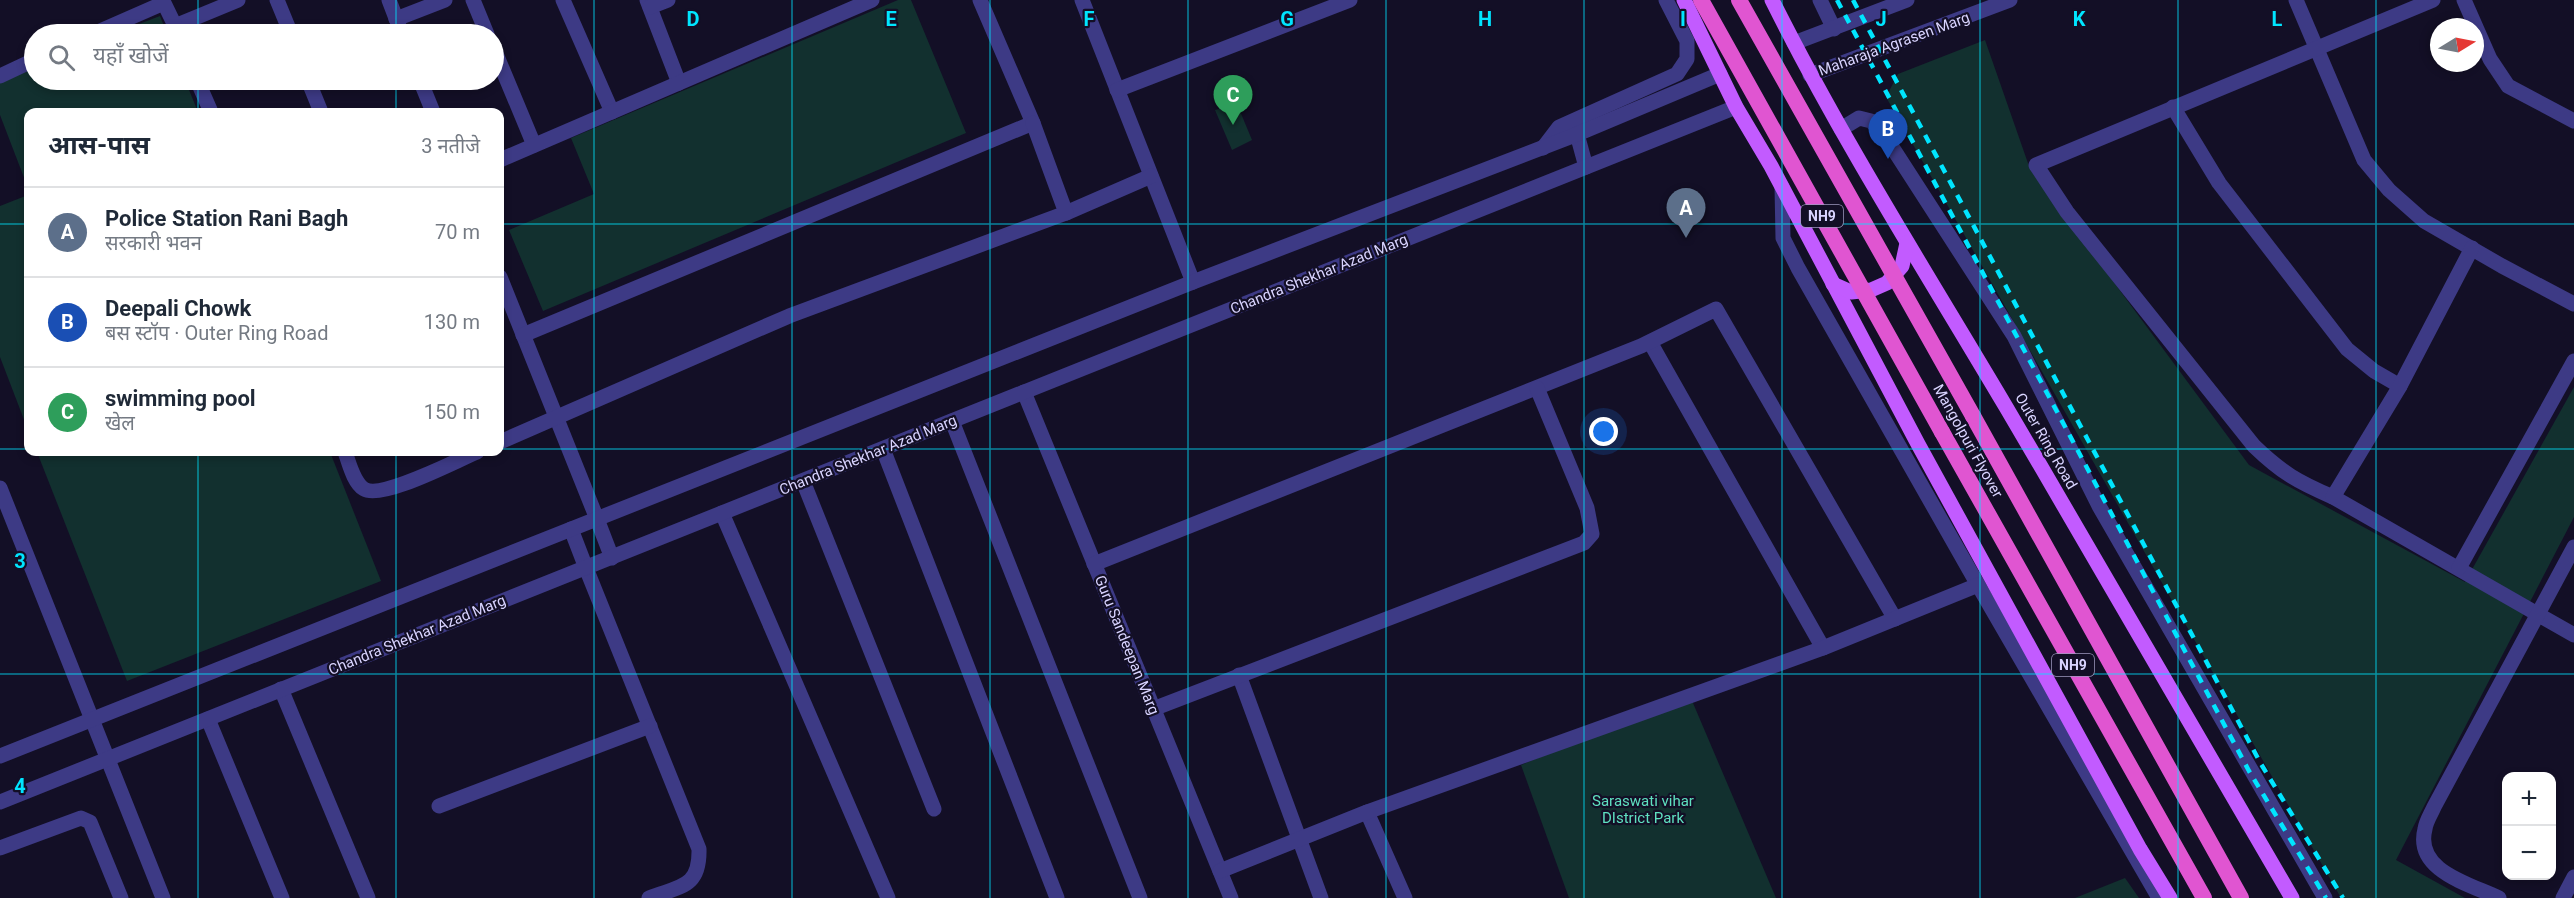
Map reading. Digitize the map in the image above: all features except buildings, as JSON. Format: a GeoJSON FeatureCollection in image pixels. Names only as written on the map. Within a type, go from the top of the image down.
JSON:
{"type":"FeatureCollection","features":[{"type":"Feature","properties":{"kind":"highway","name":"Mangolpuri Flyover"},"geometry":{"type":"LineString","coordinates":[[1701,0],[2204,898]]}},
{"type":"Feature","properties":{"kind":"highway","name":"Mangolpuri Flyover"},"geometry":{"type":"LineString","coordinates":[[1739,0],[2241,898]]}},
{"type":"Feature","properties":{"kind":"main road"},"geometry":{"type":"LineString","coordinates":[[1684,0],[1736,107],[1782,187],[1929,465],[2140,849],[2170,898]]}},
{"type":"Feature","properties":{"kind":"main road","name":"Outer Ring Road"},"geometry":{"type":"LineString","coordinates":[[1772,0],[1810,75],[1907,243],[2018,428],[2292,898]]}},
{"type":"Feature","properties":{"kind":"main road"},"geometry":{"type":"LineString","coordinates":[[1833,285],[1851,291],[1871,290],[1887,282],[1902,266],[1907,243]]}},
{"type":"Feature","properties":{"kind":"street"},"geometry":{"type":"LineString","coordinates":[[189,24],[238,0]]}},
{"type":"Feature","properties":{"kind":"street"},"geometry":{"type":"LineString","coordinates":[[277,0],[287,24]]}},
{"type":"Feature","properties":{"kind":"street"},"geometry":{"type":"LineString","coordinates":[[388,0],[398,24]]}},
{"type":"Feature","properties":{"kind":"street"},"geometry":{"type":"LineString","coordinates":[[396,19],[445,0]]}},
{"type":"Feature","properties":{"kind":"street"},"geometry":{"type":"LineString","coordinates":[[473,0],[483,24]]}},
{"type":"Feature","properties":{"kind":"street"},"geometry":{"type":"LineString","coordinates":[[563,0],[612,112]]}},
{"type":"Feature","properties":{"kind":"street"},"geometry":{"type":"LineString","coordinates":[[668,0],[649,4],[679,83]]}},
{"type":"Feature","properties":{"kind":"street"},"geometry":{"type":"LineString","coordinates":[[504,158],[872,0]]}},
{"type":"Feature","properties":{"kind":"street"},"geometry":{"type":"LineString","coordinates":[[980,0],[1033,123],[1066,213]]}},
{"type":"Feature","properties":{"kind":"street"},"geometry":{"type":"LineString","coordinates":[[1082,0],[1193,282]]}},
{"type":"Feature","properties":{"kind":"street"},"geometry":{"type":"LineString","coordinates":[[1117,90],[1350,0]]}},
{"type":"Feature","properties":{"kind":"street"},"geometry":{"type":"LineString","coordinates":[[1543,148],[1559,127],[1677,74],[1688,59],[1688,41],[1666,0]]}},
{"type":"Feature","properties":{"kind":"street"},"geometry":{"type":"LineString","coordinates":[[1820,0],[1834,29]]}},
{"type":"Feature","properties":{"kind":"street"},"geometry":{"type":"LineString","coordinates":[[1794,43],[1907,0]]}},
{"type":"Feature","properties":{"kind":"street","name":"Maharaja Agrasen Marg"},"geometry":{"type":"LineString","coordinates":[[1810,75],[2010,0]]}},
{"type":"Feature","properties":{"kind":"street"},"geometry":{"type":"LineString","coordinates":[[2296,0],[2364,160],[2389,190],[2424,221],[2574,304]]}},
{"type":"Feature","properties":{"kind":"street"},"geometry":{"type":"LineString","coordinates":[[2433,0],[2036,165],[2067,212],[2254,446],[2278,469],[2301,483],[2333,497],[2574,634]]}},
{"type":"Feature","properties":{"kind":"street"},"geometry":{"type":"LineString","coordinates":[[2464,0],[2490,59],[2508,86],[2574,121]]}},
{"type":"Feature","properties":{"kind":"street"},"geometry":{"type":"LineString","coordinates":[[116,24],[164,3],[174,24]]}},
{"type":"Feature","properties":{"kind":"street"},"geometry":{"type":"LineString","coordinates":[[0,75],[24,64]]}},
{"type":"Feature","properties":{"kind":"street"},"geometry":{"type":"LineString","coordinates":[[504,73],[534,145]]}},
{"type":"Feature","properties":{"kind":"street"},"geometry":{"type":"LineString","coordinates":[[0,756],[1193,282],[1543,148],[1720,74]]}},
{"type":"Feature","properties":{"kind":"street"},"geometry":{"type":"LineString","coordinates":[[201,90],[209,108]]}},
{"type":"Feature","properties":{"kind":"street"},"geometry":{"type":"LineString","coordinates":[[312,90],[319,108]]}},
{"type":"Feature","properties":{"kind":"street"},"geometry":{"type":"LineString","coordinates":[[424,90],[431,108]]}},
{"type":"Feature","properties":{"kind":"street","name":"Chandra Shekhar Azad Marg"},"geometry":{"type":"LineString","coordinates":[[0,802],[1736,107]]}},
{"type":"Feature","properties":{"kind":"street"},"geometry":{"type":"LineString","coordinates":[[2173,107],[2219,183],[2347,349],[2374,371],[2400,386]]}},
{"type":"Feature","properties":{"kind":"street"},"geometry":{"type":"LineString","coordinates":[[1841,129],[1859,118],[1871,121],[1883,133],[2014,336],[2099,506],[2325,898]]}},
{"type":"Feature","properties":{"kind":"street"},"geometry":{"type":"LineString","coordinates":[[523,335],[1033,123]]}},
{"type":"Feature","properties":{"kind":"street"},"geometry":{"type":"LineString","coordinates":[[1577,134],[1586,167]]}},
{"type":"Feature","properties":{"kind":"street"},"geometry":{"type":"LineString","coordinates":[[504,440],[789,316],[1066,213],[1151,176]]}},
{"type":"Feature","properties":{"kind":"street"},"geometry":{"type":"LineString","coordinates":[[1782,187],[1783,238],[1978,585],[2159,898]]}},
{"type":"Feature","properties":{"kind":"street"},"geometry":{"type":"LineString","coordinates":[[2333,497],[2400,386],[2472,248]]}},
{"type":"Feature","properties":{"kind":"street"},"geometry":{"type":"LineString","coordinates":[[504,287],[612,558]]}},
{"type":"Feature","properties":{"kind":"street"},"geometry":{"type":"LineString","coordinates":[[1094,564],[1650,342],[1716,309],[1895,619]]}},
{"type":"Feature","properties":{"kind":"street"},"geometry":{"type":"LineString","coordinates":[[1650,342],[1823,648]]}},
{"type":"Feature","properties":{"kind":"street"},"geometry":{"type":"LineString","coordinates":[[2459,568],[2574,361]]}},
{"type":"Feature","properties":{"kind":"street"},"geometry":{"type":"LineString","coordinates":[[1153,709],[1584,543],[1592,534],[1587,508],[1537,388]]}},
{"type":"Feature","properties":{"kind":"street","name":"Guru Sandeepan Marg"},"geometry":{"type":"LineString","coordinates":[[1024,392],[1231,898]]}},
{"type":"Feature","properties":{"kind":"street"},"geometry":{"type":"LineString","coordinates":[[952,421],[1140,898]]}},
{"type":"Feature","properties":{"kind":"street"},"geometry":{"type":"LineString","coordinates":[[883,449],[1057,898]]}},
{"type":"Feature","properties":{"kind":"street"},"geometry":{"type":"LineString","coordinates":[[347,456],[356,479],[363,489],[372,491],[408,481],[455,456]]}},
{"type":"Feature","properties":{"kind":"street"},"geometry":{"type":"LineString","coordinates":[[802,481],[934,809]]}},
{"type":"Feature","properties":{"kind":"street"},"geometry":{"type":"LineString","coordinates":[[0,488],[163,898]]}},
{"type":"Feature","properties":{"kind":"street"},"geometry":{"type":"LineString","coordinates":[[722,513],[888,898]]}},
{"type":"Feature","properties":{"kind":"street"},"geometry":{"type":"LineString","coordinates":[[571,529],[699,849],[700,867],[691,881],[649,898]]}},
{"type":"Feature","properties":{"kind":"street"},"geometry":{"type":"LineString","coordinates":[[2499,898],[2440,870],[2428,859],[2424,845],[2424,829],[2574,547]]}},
{"type":"Feature","properties":{"kind":"street"},"geometry":{"type":"LineString","coordinates":[[1220,871],[1299,842],[1367,812],[1823,648],[1978,585]]}},
{"type":"Feature","properties":{"kind":"street"},"geometry":{"type":"LineString","coordinates":[[1239,675],[1321,898]]}},
{"type":"Feature","properties":{"kind":"street"},"geometry":{"type":"LineString","coordinates":[[281,689],[368,898]]}},
{"type":"Feature","properties":{"kind":"street"},"geometry":{"type":"LineString","coordinates":[[208,719],[282,898]]}},
{"type":"Feature","properties":{"kind":"street"},"geometry":{"type":"LineString","coordinates":[[439,806],[650,726]]}},
{"type":"Feature","properties":{"kind":"street"},"geometry":{"type":"LineString","coordinates":[[1367,812],[1405,898]]}},
{"type":"Feature","properties":{"kind":"street"},"geometry":{"type":"LineString","coordinates":[[0,848],[86,818],[90,822],[121,898]]}},
{"type":"Feature","properties":{"kind":"street"},"geometry":{"type":"LineString","coordinates":[[2564,898],[2574,877]]}},
{"type":"Feature","properties":{"kind":"green space"},"geometry":{"type":"Polygon","coordinates":[[[898,0],[911,0],[966,133],[543,311],[509,230],[594,194],[571,138],[898,0]]]}},
{"type":"Feature","properties":{"kind":"green space"},"geometry":{"type":"Polygon","coordinates":[[[160,16],[163,24],[139,24],[160,16]]]}},
{"type":"Feature","properties":{"kind":"green space"},"geometry":{"type":"Polygon","coordinates":[[[1985,40],[2030,169],[2249,465],[2465,582],[2574,387],[2574,517],[2396,860],[2465,898],[2341,898],[1886,97],[1898,74],[1985,40]]]}},
{"type":"Feature","properties":{"kind":"green space"},"geometry":{"type":"Polygon","coordinates":[[[24,70],[24,90],[189,90],[196,108],[24,108],[24,178],[0,115],[0,79],[24,70]]]}},
{"type":"Feature","properties":{"kind":"green space"},"geometry":{"type":"Polygon","coordinates":[[[1237,104],[1252,140],[1232,150],[1215,110],[1237,104]]]}},
{"type":"Feature","properties":{"kind":"green space"},"geometry":{"type":"Polygon","coordinates":[[[24,197],[24,420],[0,357],[0,206],[24,197]]]}},
{"type":"Feature","properties":{"kind":"green space"},"geometry":{"type":"Polygon","coordinates":[[[39,456],[332,456],[381,581],[127,681],[39,456]]]}},
{"type":"Feature","properties":{"kind":"green space","name":"Saraswati vihar DIstrict Park"},"geometry":{"type":"Polygon","coordinates":[[[1690,696],[1776,898],[1569,898],[1521,765],[1690,696]]]}},
{"type":"Feature","properties":{"kind":"green space"},"geometry":{"type":"Polygon","coordinates":[[[2125,878],[2139,898],[2075,898],[2125,878]]]}},
{"type":"Feature","properties":{"kind":"railway"},"geometry":{"type":"LineString","coordinates":[[1837,0],[2249,771],[2326,898]]}},
{"type":"Feature","properties":{"kind":"railway"},"geometry":{"type":"LineString","coordinates":[[1853,0],[2261,764],[2343,898]]}},
{"type":"Feature","properties":{"kind":"place","name":"swimming pool"},"geometry":{"type":"Point","coordinates":[1233,125]}},
{"type":"Feature","properties":{"kind":"place","name":"Deepali Chowk"},"geometry":{"type":"Point","coordinates":[1888,159]}},
{"type":"Feature","properties":{"kind":"place","name":"Police Station Rani Bagh"},"geometry":{"type":"Point","coordinates":[1686,238]}}]}
